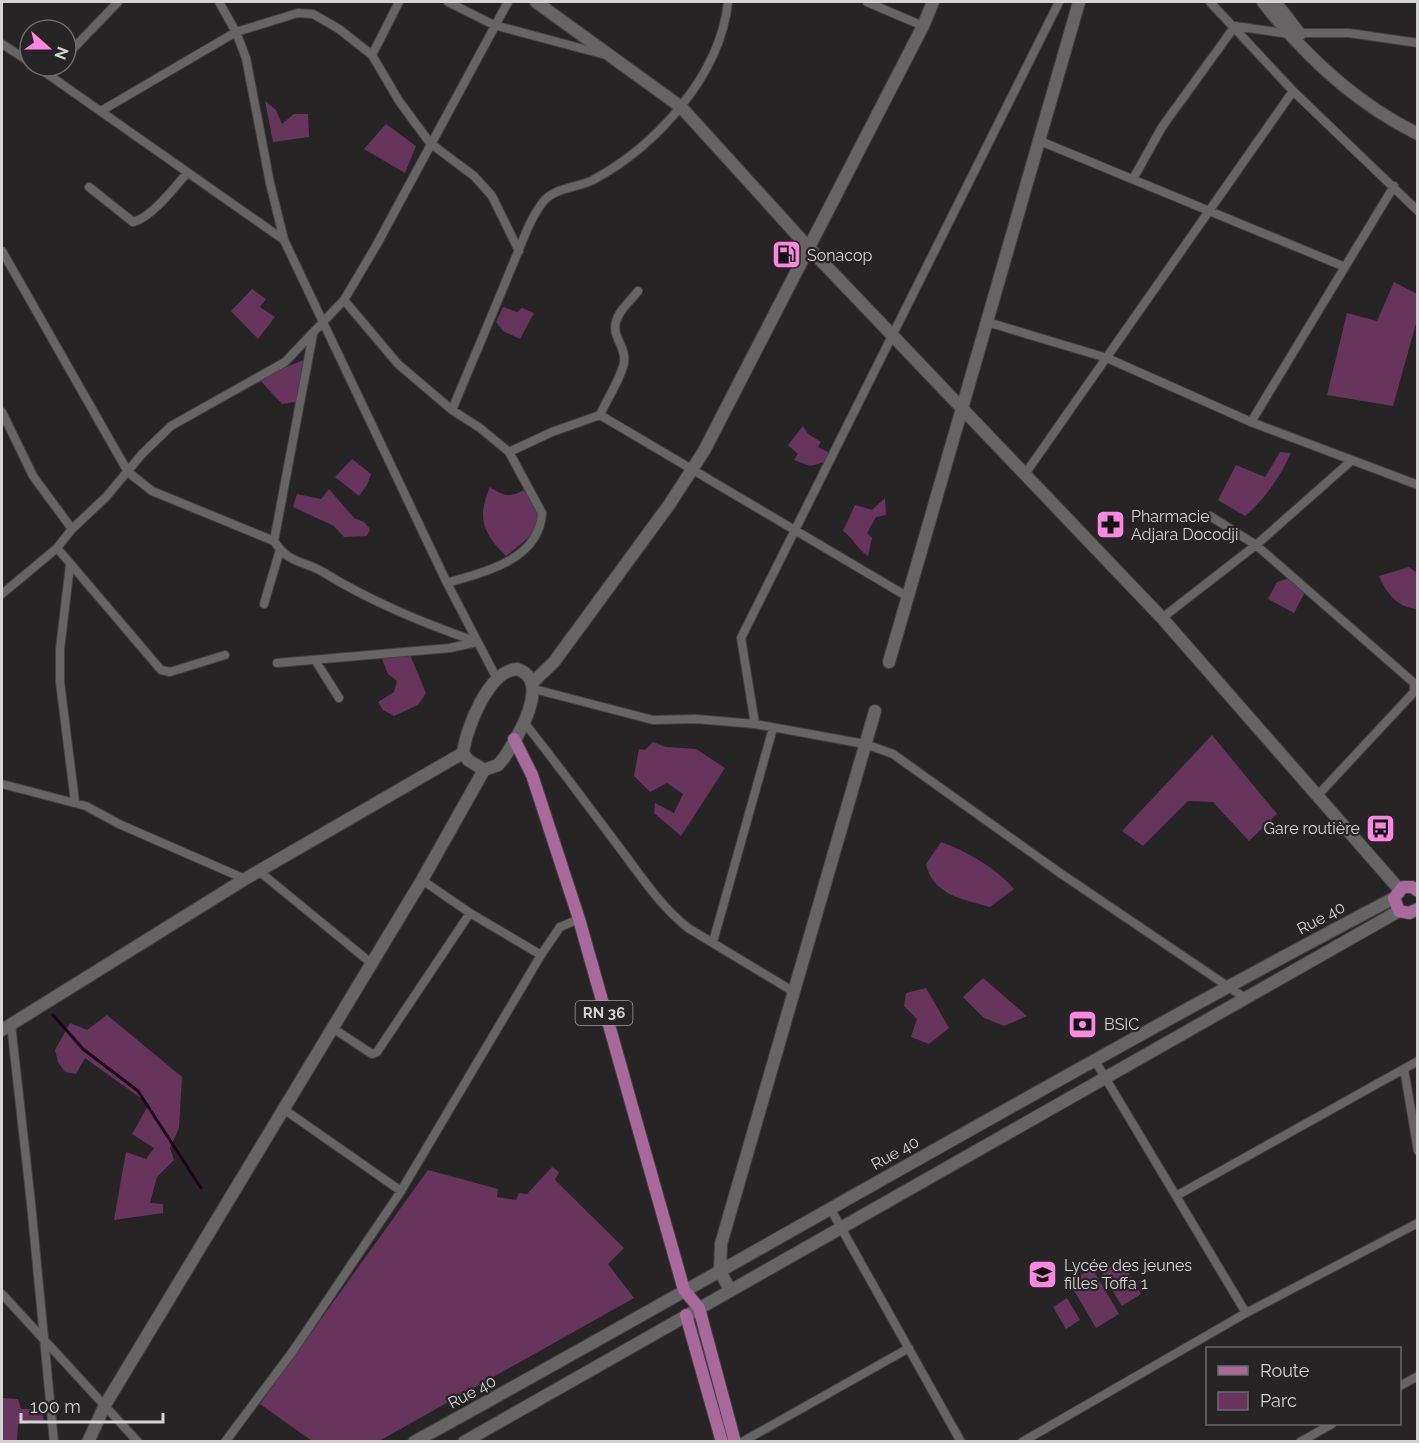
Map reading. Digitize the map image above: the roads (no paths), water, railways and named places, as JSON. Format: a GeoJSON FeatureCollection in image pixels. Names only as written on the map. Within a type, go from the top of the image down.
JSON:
{"type":"FeatureCollection","features":[{"type":"Feature","properties":{"kind":"main road"},"geometry":{"type":"LineString","coordinates":[[536,2],[681,107],[809,248],[1162,618],[1318,795],[1396,893],[1399,911],[1416,914]]}},
{"type":"Feature","properties":{"kind":"main road"},"geometry":{"type":"LineString","coordinates":[[88,1442],[105,1405],[282,1108],[422,880],[484,770],[498,765],[514,739],[523,721],[534,686],[554,662],[693,470],[923,26],[933,2]]}},
{"type":"Feature","properties":{"kind":"main road"},"geometry":{"type":"LineString","coordinates":[[889,662],[960,406],[987,322],[1079,2]]}},
{"type":"Feature","properties":{"kind":"main road"},"geometry":{"type":"LineString","coordinates":[[1263,2],[1341,77],[1418,127]]}},
{"type":"Feature","properties":{"kind":"main road"},"geometry":{"type":"LineString","coordinates":[[1275,2],[1294,33],[1337,82],[1371,107],[1418,134]]}},
{"type":"Feature","properties":{"kind":"main road"},"geometry":{"type":"LineString","coordinates":[[6,1027],[245,879],[261,872],[463,753],[466,739],[496,677],[517,669],[529,676],[534,686]]}},
{"type":"Feature","properties":{"kind":"main road"},"geometry":{"type":"LineString","coordinates":[[730,1290],[720,1271],[721,1244],[875,711]]}},
{"type":"Feature","properties":{"kind":"main road","name":"RN 36"},"geometry":{"type":"LineString","coordinates":[[514,739],[532,775],[579,919],[684,1290],[686,1315],[722,1442]]}},
{"type":"Feature","properties":{"kind":"main road"},"geometry":{"type":"LineString","coordinates":[[463,753],[468,760],[484,770]]}},
{"type":"Feature","properties":{"kind":"main road"},"geometry":{"type":"LineString","coordinates":[[1396,893],[1416,887]]}},
{"type":"Feature","properties":{"kind":"main road","name":"Rue 40"},"geometry":{"type":"LineString","coordinates":[[414,1442],[549,1369],[684,1290],[1094,1059],[1396,893]]}},
{"type":"Feature","properties":{"kind":"main road","name":"Rue 40"},"geometry":{"type":"LineString","coordinates":[[464,1442],[1104,1076],[1399,911]]}},
{"type":"Feature","properties":{"kind":"main road","name":"RN 36"},"geometry":{"type":"LineString","coordinates":[[684,1290],[699,1308],[735,1442]]}},
{"type":"Feature","properties":{"kind":"street"},"geometry":{"type":"LineString","coordinates":[[78,44],[118,2]]}},
{"type":"Feature","properties":{"kind":"street"},"geometry":{"type":"LineString","coordinates":[[219,2],[236,32],[246,58],[270,183],[285,240],[447,583],[496,677]]}},
{"type":"Feature","properties":{"kind":"street"},"geometry":{"type":"LineString","coordinates":[[372,55],[399,2]]}},
{"type":"Feature","properties":{"kind":"street"},"geometry":{"type":"LineString","coordinates":[[448,2],[494,25],[609,56]]}},
{"type":"Feature","properties":{"kind":"street"},"geometry":{"type":"LineString","coordinates":[[2,594],[57,548],[72,529],[106,497],[142,454],[178,420],[276,368],[293,356],[344,300],[376,246],[508,2]]}},
{"type":"Feature","properties":{"kind":"street"},"geometry":{"type":"LineString","coordinates":[[452,410],[519,251],[542,203],[549,195],[594,179],[633,154],[681,107],[717,46],[724,28],[728,2]]}},
{"type":"Feature","properties":{"kind":"street"},"geometry":{"type":"LineString","coordinates":[[867,2],[923,26]]}},
{"type":"Feature","properties":{"kind":"street"},"geometry":{"type":"LineString","coordinates":[[755,724],[741,639],[894,337],[1059,2]]}},
{"type":"Feature","properties":{"kind":"street"},"geometry":{"type":"LineString","coordinates":[[1210,2],[1235,26],[1293,91],[1418,211]]}},
{"type":"Feature","properties":{"kind":"street"},"geometry":{"type":"LineString","coordinates":[[101,111],[236,32],[305,12],[339,29],[372,55],[399,101],[430,143],[474,176],[492,196],[519,251]]}},
{"type":"Feature","properties":{"kind":"street"},"geometry":{"type":"LineString","coordinates":[[1133,179],[1150,145],[1174,108],[1235,26]]}},
{"type":"Feature","properties":{"kind":"street"},"geometry":{"type":"LineString","coordinates":[[1235,26],[1294,33],[1349,33],[1418,43]]}},
{"type":"Feature","properties":{"kind":"street"},"geometry":{"type":"LineString","coordinates":[[2,44],[18,54]]}},
{"type":"Feature","properties":{"kind":"street"},"geometry":{"type":"LineString","coordinates":[[55,78],[285,240]]}},
{"type":"Feature","properties":{"kind":"street"},"geometry":{"type":"LineString","coordinates":[[1025,474],[1293,91]]}},
{"type":"Feature","properties":{"kind":"street"},"geometry":{"type":"LineString","coordinates":[[1040,141],[1345,267]]}},
{"type":"Feature","properties":{"kind":"street"},"geometry":{"type":"LineString","coordinates":[[89,187],[133,222],[139,221],[165,198],[187,173]]}},
{"type":"Feature","properties":{"kind":"street"},"geometry":{"type":"LineString","coordinates":[[1251,422],[1394,186]]}},
{"type":"Feature","properties":{"kind":"street"},"geometry":{"type":"LineString","coordinates":[[2,251],[128,472],[152,490],[274,542],[292,560],[321,571],[346,588],[428,625],[477,642]]}},
{"type":"Feature","properties":{"kind":"street"},"geometry":{"type":"LineString","coordinates":[[509,452],[552,432],[600,415],[623,365],[623,349],[614,332],[616,323],[620,312],[638,291]]}},
{"type":"Feature","properties":{"kind":"street"},"geometry":{"type":"LineString","coordinates":[[344,300],[398,364],[452,410],[497,440],[509,452],[542,513],[538,530],[519,555],[505,564],[447,583]]}},
{"type":"Feature","properties":{"kind":"street"},"geometry":{"type":"LineString","coordinates":[[987,322],[1107,357],[1251,422],[1418,485]]}},
{"type":"Feature","properties":{"kind":"street"},"geometry":{"type":"LineString","coordinates":[[274,542],[314,333]]}},
{"type":"Feature","properties":{"kind":"street"},"geometry":{"type":"LineString","coordinates":[[2,412],[33,476],[72,529]]}},
{"type":"Feature","properties":{"kind":"street"},"geometry":{"type":"LineString","coordinates":[[600,415],[908,597]]}},
{"type":"Feature","properties":{"kind":"street"},"geometry":{"type":"LineString","coordinates":[[1162,618],[1256,545],[1350,461]]}},
{"type":"Feature","properties":{"kind":"street"},"geometry":{"type":"LineString","coordinates":[[1210,516],[1256,545],[1414,683],[1415,687],[1318,795]]}},
{"type":"Feature","properties":{"kind":"street"},"geometry":{"type":"LineString","coordinates":[[57,548],[161,670],[170,672],[225,655]]}},
{"type":"Feature","properties":{"kind":"street"},"geometry":{"type":"LineString","coordinates":[[264,604],[280,550]]}},
{"type":"Feature","properties":{"kind":"street"},"geometry":{"type":"LineString","coordinates":[[70,566],[60,649],[60,682],[75,802]]}},
{"type":"Feature","properties":{"kind":"street"},"geometry":{"type":"LineString","coordinates":[[277,663],[450,648],[477,642]]}},
{"type":"Feature","properties":{"kind":"street"},"geometry":{"type":"LineString","coordinates":[[315,660],[339,698]]}},
{"type":"Feature","properties":{"kind":"street"},"geometry":{"type":"LineString","coordinates":[[534,686],[653,720],[696,719],[755,724],[865,744],[910,764],[1060,873],[1245,998]]}},
{"type":"Feature","properties":{"kind":"street"},"geometry":{"type":"LineString","coordinates":[[523,721],[569,778],[591,812],[647,887],[679,921],[794,992]]}},
{"type":"Feature","properties":{"kind":"street"},"geometry":{"type":"LineString","coordinates":[[713,942],[773,728]]}},
{"type":"Feature","properties":{"kind":"street"},"geometry":{"type":"LineString","coordinates":[[2,784],[75,802],[245,879]]}},
{"type":"Feature","properties":{"kind":"street"},"geometry":{"type":"LineString","coordinates":[[261,872],[371,963]]}},
{"type":"Feature","properties":{"kind":"street"},"geometry":{"type":"LineString","coordinates":[[422,880],[470,913],[541,955]]}},
{"type":"Feature","properties":{"kind":"street"},"geometry":{"type":"LineString","coordinates":[[331,1027],[372,1054],[377,1052],[470,913]]}},
{"type":"Feature","properties":{"kind":"street"},"geometry":{"type":"LineString","coordinates":[[225,1442],[293,1351],[401,1191],[541,955],[560,927],[579,919]]}},
{"type":"Feature","properties":{"kind":"street"},"geometry":{"type":"LineString","coordinates":[[6,1027],[54,1442]]}},
{"type":"Feature","properties":{"kind":"street"},"geometry":{"type":"LineString","coordinates":[[1094,1059],[1246,1312]]}},
{"type":"Feature","properties":{"kind":"street"},"geometry":{"type":"LineString","coordinates":[[1176,1196],[1418,1061]]}},
{"type":"Feature","properties":{"kind":"street"},"geometry":{"type":"LineString","coordinates":[[1404,1069],[1418,1151]]}},
{"type":"Feature","properties":{"kind":"street"},"geometry":{"type":"LineString","coordinates":[[282,1108],[401,1191]]}},
{"type":"Feature","properties":{"kind":"street"},"geometry":{"type":"LineString","coordinates":[[830,1208],[961,1442]]}},
{"type":"Feature","properties":{"kind":"street"},"geometry":{"type":"LineString","coordinates":[[1022,1442],[1246,1312],[1418,1223]]}},
{"type":"Feature","properties":{"kind":"street"},"geometry":{"type":"LineString","coordinates":[[2,1294],[138,1442]]}},
{"type":"Feature","properties":{"kind":"street"},"geometry":{"type":"LineString","coordinates":[[742,1442],[909,1348]]}},
{"type":"Feature","properties":{"kind":"street"},"geometry":{"type":"LineString","coordinates":[[1401,1385],[1418,1376]]}},
{"type":"Feature","properties":{"kind":"street"},"geometry":{"type":"LineString","coordinates":[[1300,1442],[1330,1425]]}},
{"type":"Feature","properties":{"kind":"waterway"},"geometry":{"type":"LineString","coordinates":[[53,1015],[83,1049],[138,1091],[201,1188]]}},
{"type":"Feature","properties":{"kind":"place","name":"Sonacop"},"geometry":{"type":"Point","coordinates":[786,255]}},
{"type":"Feature","properties":{"kind":"place","name":"Pharmacie Adjara Docodji"},"geometry":{"type":"Point","coordinates":[1110,525]}},
{"type":"Feature","properties":{"kind":"place","name":"Gare routière"},"geometry":{"type":"Point","coordinates":[1381,828]}},
{"type":"Feature","properties":{"kind":"place","name":"BSIC"},"geometry":{"type":"Point","coordinates":[1083,1024]}},
{"type":"Feature","properties":{"kind":"place","name":"Lycée des jeunes filles Toffa 1"},"geometry":{"type":"Point","coordinates":[1043,1274]}}]}
